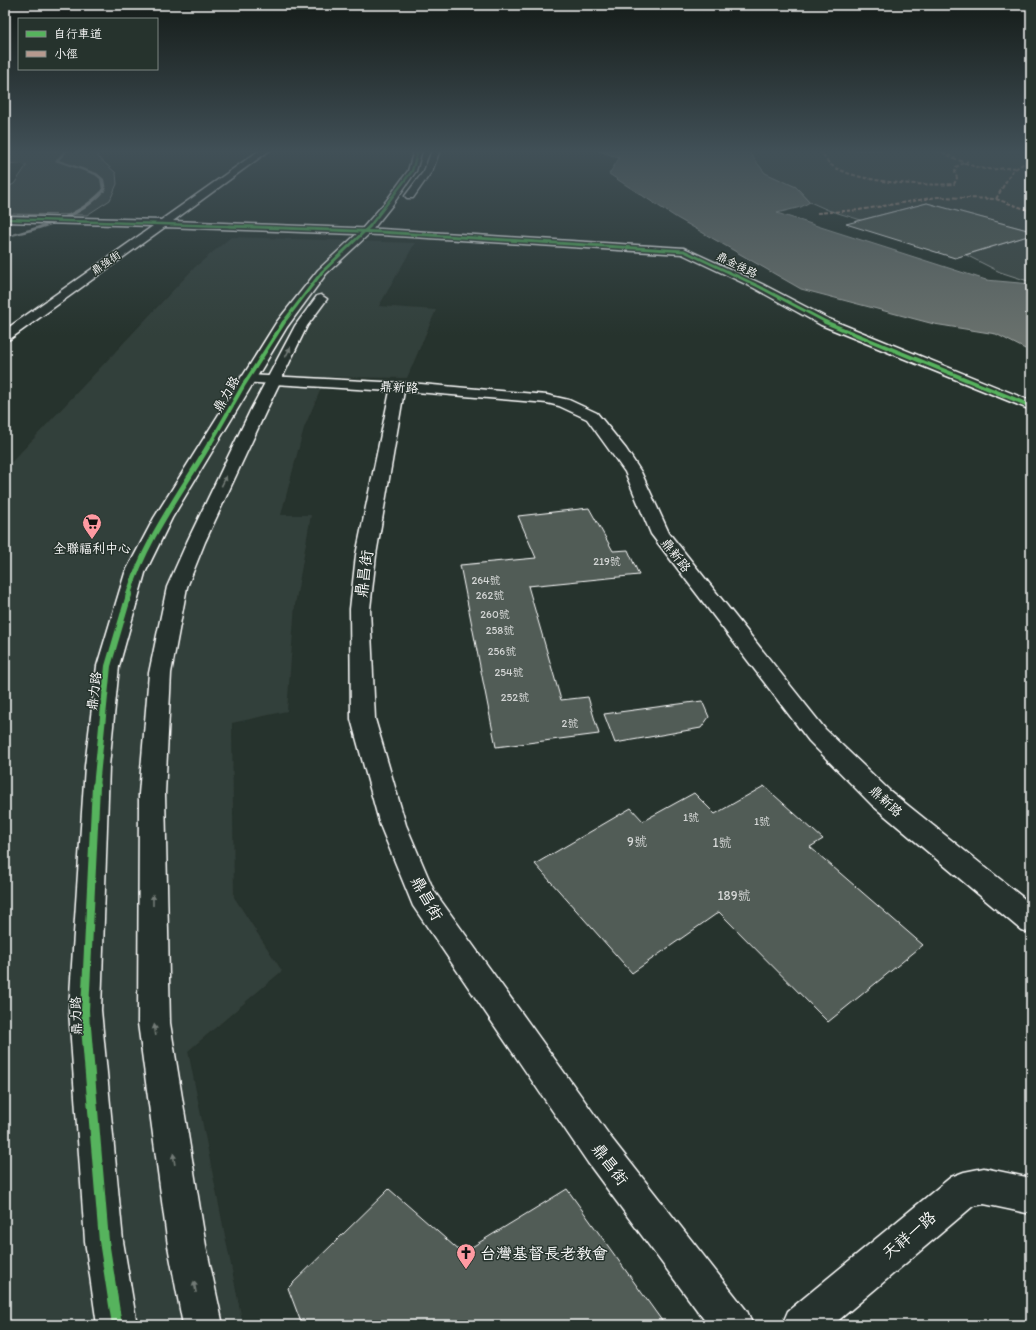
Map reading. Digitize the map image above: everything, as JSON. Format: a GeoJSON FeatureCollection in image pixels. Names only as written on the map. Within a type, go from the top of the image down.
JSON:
{"type":"FeatureCollection","features":[{"type":"Feature","properties":{"kind":"street","name":"鼎強街"},"geometry":{"type":"LineString","coordinates":[[5,336],[179,212]]}},
{"type":"Feature","properties":{"kind":"street","name":"鼎力路"},"geometry":{"type":"LineString","coordinates":[[340,273],[378,229],[386,212]]}},
{"type":"Feature","properties":{"kind":"street","name":"鼎金後路"},"geometry":{"type":"LineString","coordinates":[[5,219],[378,229],[684,251],[758,286],[825,322],[1031,406]]}},
{"type":"Feature","properties":{"kind":"street","name":"鼎力路"},"geometry":{"type":"LineString","coordinates":[[203,1325],[187,1246],[154,1023],[152,794],[160,673],[176,587],[207,516],[281,326],[322,272],[378,229]]}},
{"type":"Feature","properties":{"kind":"street","name":"鼎力路"},"geometry":{"type":"LineString","coordinates":[[117,1325],[104,1240],[85,1010],[97,766],[108,666],[135,573],[163,518],[208,447],[327,291]]}},
{"type":"Feature","properties":{"kind":"street","name":"鼎新路"},"geometry":{"type":"LineString","coordinates":[[260,379],[398,387],[547,399],[564,403],[592,416],[620,452],[633,472],[660,534],[817,735],[881,798],[1031,921]]}},
{"type":"Feature","properties":{"kind":"street","name":"鼎昌街"},"geometry":{"type":"LineString","coordinates":[[398,387],[366,555],[360,608],[363,719],[393,825],[423,898],[600,1151],[733,1325]]}},
{"type":"Feature","properties":{"kind":"street","name":"天祥一路"},"geometry":{"type":"LineString","coordinates":[[802,1325],[964,1190],[984,1186],[1031,1196]]}},
{"type":"Feature","properties":{"kind":"shaded area"},"geometry":{"type":"Polygon","coordinates":[[[5,212],[91,212],[87,215],[5,214],[5,212]]]}},
{"type":"Feature","properties":{"kind":"shaded area"},"geometry":{"type":"Polygon","coordinates":[[[668,212],[781,212],[777,213],[986,280],[1031,284],[1031,352],[996,334],[934,324],[801,289],[668,212]]]}},
{"type":"Feature","properties":{"kind":"shaded area"},"geometry":{"type":"Polygon","coordinates":[[[835,212],[892,212],[861,220],[835,212]]]}},
{"type":"Feature","properties":{"kind":"shaded area"},"geometry":{"type":"Polygon","coordinates":[[[961,212],[1031,212],[1031,231],[961,212]]]}},
{"type":"Feature","properties":{"kind":"shaded area"},"geometry":{"type":"Polygon","coordinates":[[[1031,235],[1031,282],[1000,272],[966,255],[1031,235]]]}},
{"type":"Feature","properties":{"kind":"shaded area"},"geometry":{"type":"Polygon","coordinates":[[[231,237],[415,243],[379,306],[436,310],[407,378],[326,377],[304,428],[281,515],[311,515],[295,605],[287,711],[232,723],[234,897],[282,971],[188,1051],[243,1325],[5,1325],[5,469],[195,267],[231,237]]]}},
{"type":"Feature","properties":{"kind":"building"},"geometry":{"type":"Polygon","coordinates":[[[892,212],[961,212],[1031,231],[1031,235],[955,258],[846,224],[892,212]]]}},
{"type":"Feature","properties":{"kind":"building"},"geometry":{"type":"Polygon","coordinates":[[[589,508],[613,551],[628,550],[639,575],[528,586],[561,700],[588,697],[599,734],[496,747],[460,565],[536,558],[518,516],[589,508]]]}},
{"type":"Feature","properties":{"kind":"building"},"geometry":{"type":"Polygon","coordinates":[[[702,701],[709,717],[701,728],[615,743],[604,714],[702,701]]]}},
{"type":"Feature","properties":{"kind":"building"},"geometry":{"type":"Polygon","coordinates":[[[764,786],[823,839],[810,847],[923,945],[828,1022],[719,912],[632,973],[535,864],[631,808],[643,821],[694,793],[715,814],[764,786]]]}},
{"type":"Feature","properties":{"kind":"building","name":"台灣基督長老教會"},"geometry":{"type":"Polygon","coordinates":[[[389,1189],[462,1253],[567,1189],[665,1325],[302,1325],[288,1288],[389,1189]]]}},
{"type":"Feature","properties":{"kind":"waterway"},"geometry":{"type":"LineString","coordinates":[[5,237],[45,225],[76,212]]}},
{"type":"Feature","properties":{"kind":"marked path"},"geometry":{"type":"LineString","coordinates":[[817,213],[830,212]]}},
{"type":"Feature","properties":{"kind":"cycle path"},"geometry":{"type":"LineString","coordinates":[[117,1325],[104,1241],[85,1010],[97,766],[108,666],[135,573],[163,518],[281,326],[322,272],[365,232],[382,212]]}},
{"type":"Feature","properties":{"kind":"cycle path"},"geometry":{"type":"LineString","coordinates":[[5,219],[74,220],[381,232],[684,251],[758,286],[825,322],[1031,406]]}},
{"type":"Feature","properties":{"kind":"place","name":"全聯福利中心"},"geometry":{"type":"Point","coordinates":[92,540]}},
{"type":"Feature","properties":{"kind":"place","name":"台灣基督長老教會"},"geometry":{"type":"Point","coordinates":[466,1270]}}]}
